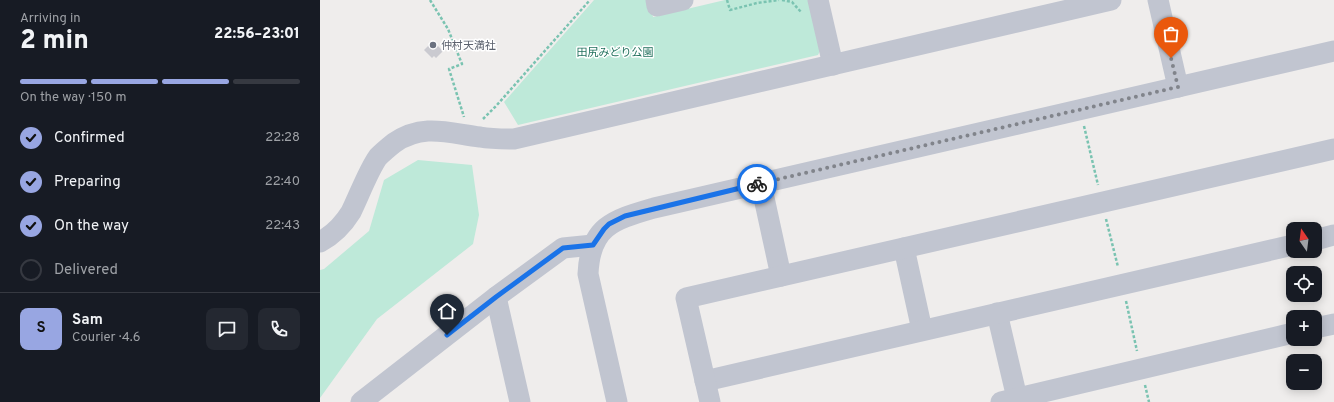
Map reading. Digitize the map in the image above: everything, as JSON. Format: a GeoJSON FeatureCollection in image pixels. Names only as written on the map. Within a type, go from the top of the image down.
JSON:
{"type":"FeatureCollection","features":[{"type":"Feature","properties":{"kind":"street"},"geometry":{"type":"LineString","coordinates":[[656,0],[657,6],[683,0]]}},
{"type":"Feature","properties":{"kind":"street"},"geometry":{"type":"LineString","coordinates":[[818,0],[833,64]]}},
{"type":"Feature","properties":{"kind":"street"},"geometry":{"type":"LineString","coordinates":[[320,242],[338,229],[346,220],[378,157],[403,138],[420,132],[464,127],[495,139],[514,139],[1111,0]]}},
{"type":"Feature","properties":{"kind":"street"},"geometry":{"type":"LineString","coordinates":[[1158,0],[1178,87]]}},
{"type":"Feature","properties":{"kind":"street"},"geometry":{"type":"LineString","coordinates":[[617,402],[588,281],[589,258],[593,245],[609,224],[625,216],[654,208],[1334,51]]}},
{"type":"Feature","properties":{"kind":"street"},"geometry":{"type":"LineString","coordinates":[[710,402],[686,298],[1334,149]]}},
{"type":"Feature","properties":{"kind":"street"},"geometry":{"type":"LineString","coordinates":[[761,184],[781,276]]}},
{"type":"Feature","properties":{"kind":"street"},"geometry":{"type":"LineString","coordinates":[[1322,238],[1334,235]]}},
{"type":"Feature","properties":{"kind":"street"},"geometry":{"type":"LineString","coordinates":[[361,402],[496,297],[563,248],[593,245]]}},
{"type":"Feature","properties":{"kind":"street"},"geometry":{"type":"LineString","coordinates":[[706,380],[1286,247]]}},
{"type":"Feature","properties":{"kind":"street"},"geometry":{"type":"LineString","coordinates":[[904,248],[922,330]]}},
{"type":"Feature","properties":{"kind":"street"},"geometry":{"type":"LineString","coordinates":[[496,297],[520,402]]}},
{"type":"Feature","properties":{"kind":"street"},"geometry":{"type":"LineString","coordinates":[[997,313],[1009,400],[1286,336]]}},
{"type":"Feature","properties":{"kind":"street"},"geometry":{"type":"LineString","coordinates":[[1322,327],[1334,324]]}},
{"type":"Feature","properties":{"kind":"path"},"geometry":{"type":"LineString","coordinates":[[430,0],[448,29],[462,64],[449,69],[464,127],[489,114],[590,0]]}},
{"type":"Feature","properties":{"kind":"path"},"geometry":{"type":"LineString","coordinates":[[727,0],[730,10],[757,3],[780,0],[792,2],[802,14]]}},
{"type":"Feature","properties":{"kind":"path"},"geometry":{"type":"LineString","coordinates":[[1080,110],[1149,402]]}},
{"type":"Feature","properties":{"kind":"green space","name":"田尻みどり公園"},"geometry":{"type":"Polygon","coordinates":[[[594,0],[649,0],[653,17],[725,0],[810,0],[822,47],[818,55],[518,125],[504,102],[594,0]]]}},
{"type":"Feature","properties":{"kind":"green space"},"geometry":{"type":"Polygon","coordinates":[[[418,160],[472,165],[479,215],[473,244],[377,319],[320,398],[320,270],[324,269],[369,231],[384,180],[418,160]]]}},
{"type":"Feature","properties":{"kind":"building","name":"仲村天満社"},"geometry":{"type":"Polygon","coordinates":[[[433,41],[443,51],[436,58],[434,56],[432,58],[424,50],[433,41]]]}},
{"type":"Feature","properties":{"kind":"way so far"},"geometry":{"type":"LineString","coordinates":[[757,184],[1178,87],[1171,58]]}},
{"type":"Feature","properties":{"kind":"place","name":"仲村天満社"},"geometry":{"type":"Point","coordinates":[433,45]}},
{"type":"Feature","properties":{"kind":"route"},"geometry":{"type":"LineString","coordinates":[[447,335],[563,248],[593,245],[604,229],[614,221],[625,216],[654,208],[757,184]]}}]}
